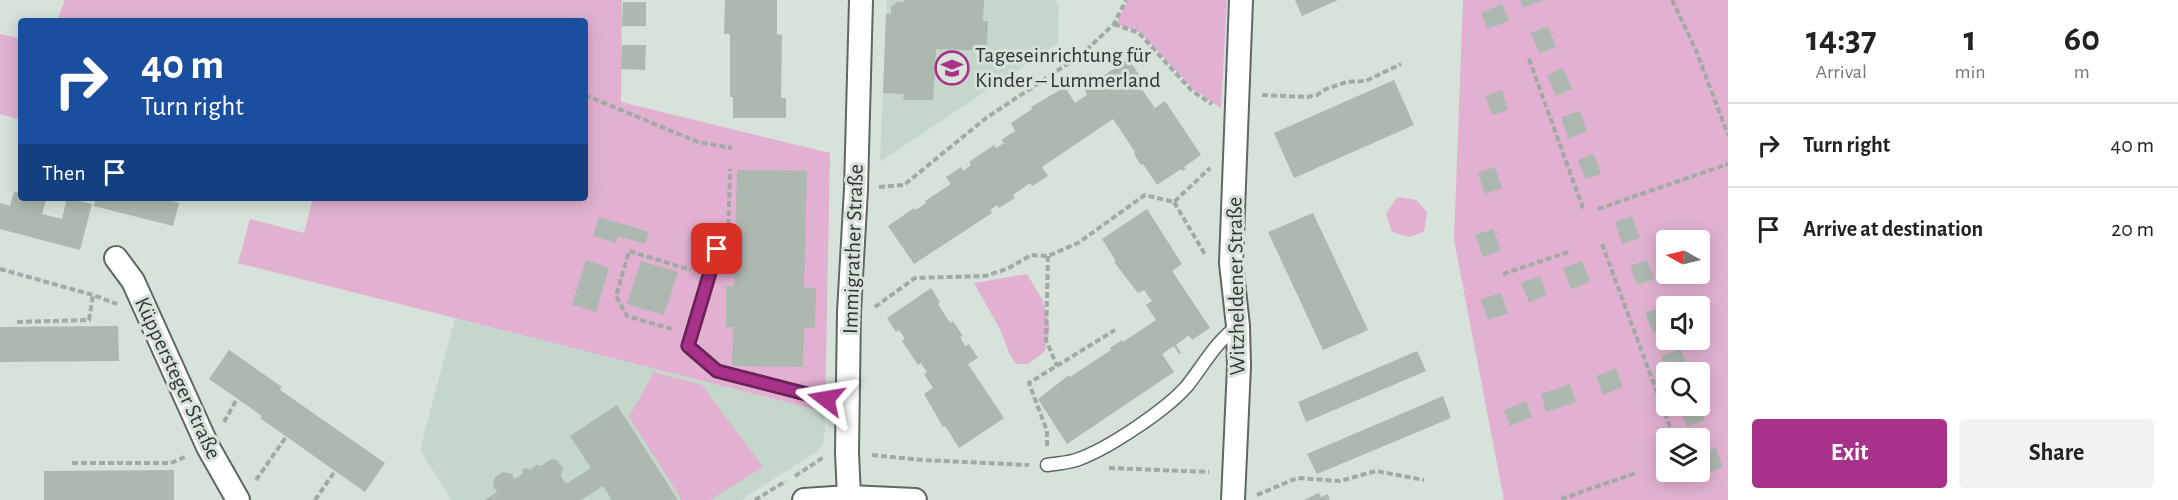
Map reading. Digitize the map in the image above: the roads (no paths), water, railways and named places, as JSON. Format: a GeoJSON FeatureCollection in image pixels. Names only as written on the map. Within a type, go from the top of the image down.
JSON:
{"type":"FeatureCollection","features":[{"type":"Feature","properties":{"kind":"street","name":"Immigrather Straße"},"geometry":{"type":"LineString","coordinates":[[849,497],[849,312],[856,189],[861,0]]}},
{"type":"Feature","properties":{"kind":"street","name":"Witzheldener Straße"},"geometry":{"type":"LineString","coordinates":[[1233,498],[1239,366],[1238,326],[1231,263],[1241,0]]}},
{"type":"Feature","properties":{"kind":"street","name":"Küppersteger Straße"},"geometry":{"type":"LineString","coordinates":[[116,258],[133,281],[208,447],[238,500]]}},
{"type":"Feature","properties":{"kind":"street"},"geometry":{"type":"LineString","coordinates":[[815,499],[849,497],[915,500]]}},
{"type":"Feature","properties":{"kind":"lane"},"geometry":{"type":"LineString","coordinates":[[717,249],[688,346],[717,371],[826,399],[849,401]]}},
{"type":"Feature","properties":{"kind":"lane"},"geometry":{"type":"LineString","coordinates":[[1047,465],[1078,460],[1125,434],[1158,411],[1185,388],[1227,333],[1238,326]]}},
{"type":"Feature","properties":{"kind":"place","name":"Tageseinrichtung für Kinder – Lummerland"},"geometry":{"type":"Point","coordinates":[952,68]}}]}
